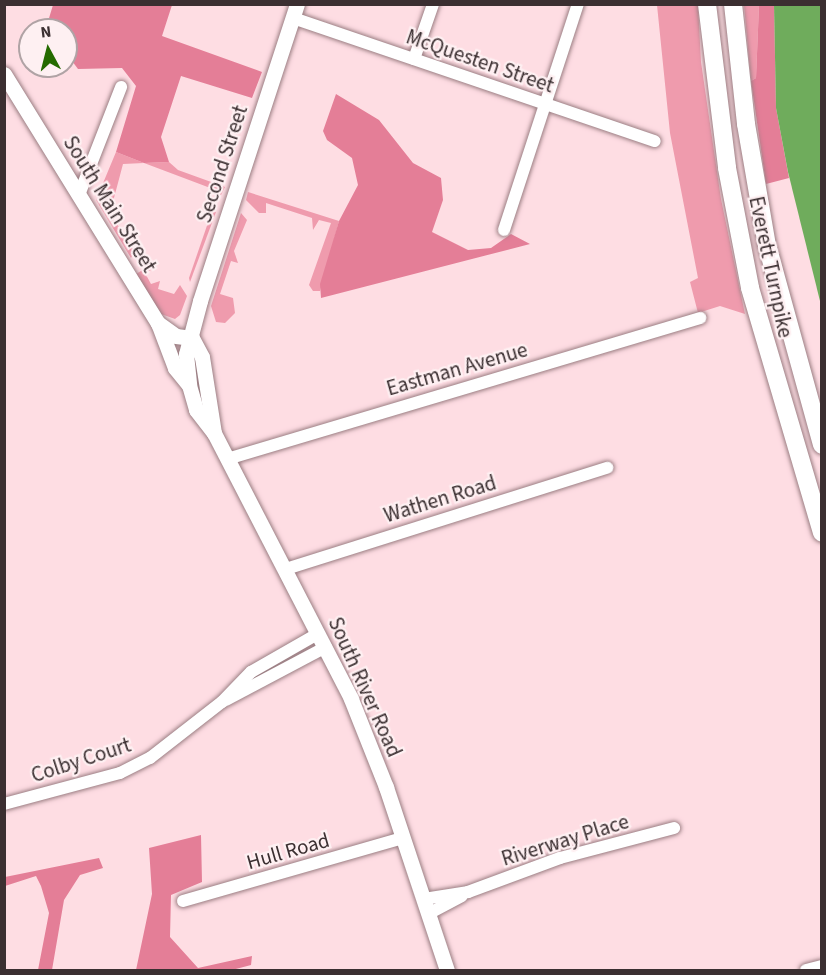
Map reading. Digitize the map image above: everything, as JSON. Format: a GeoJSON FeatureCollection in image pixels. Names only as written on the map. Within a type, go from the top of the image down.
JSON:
{"type":"FeatureCollection","features":[{"type":"Feature","properties":{"kind":"highway","name":"Everett Turnpike"},"geometry":{"type":"LineString","coordinates":[[707,4],[727,168],[748,279],[782,406],[822,533]]}},
{"type":"Feature","properties":{"kind":"highway","name":"Everett Turnpike"},"geometry":{"type":"LineString","coordinates":[[733,4],[746,124],[767,245],[822,444]]}},
{"type":"Feature","properties":{"kind":"main road","name":"Second Street"},"geometry":{"type":"LineString","coordinates":[[192,338],[200,301],[295,11]]}},
{"type":"Feature","properties":{"kind":"main road","name":"South Main Street"},"geometry":{"type":"LineString","coordinates":[[4,74],[158,323],[176,336],[192,338]]}},
{"type":"Feature","properties":{"kind":"main road"},"geometry":{"type":"LineString","coordinates":[[158,323],[175,368],[189,385]]}},
{"type":"Feature","properties":{"kind":"main road","name":"South River Road"},"geometry":{"type":"LineString","coordinates":[[192,338],[186,359],[189,385],[196,410],[214,433],[323,640],[351,699],[403,837],[447,970]]}},
{"type":"Feature","properties":{"kind":"main road","name":"South River Road"},"geometry":{"type":"LineString","coordinates":[[192,338],[202,357],[214,433]]}},
{"type":"Feature","properties":{"kind":"street"},"geometry":{"type":"LineString","coordinates":[[414,59],[433,4]]}},
{"type":"Feature","properties":{"kind":"street"},"geometry":{"type":"LineString","coordinates":[[504,230],[578,4]]}},
{"type":"Feature","properties":{"kind":"street","name":"McQuesten Street"},"geometry":{"type":"LineString","coordinates":[[295,11],[414,59],[655,141]]}},
{"type":"Feature","properties":{"kind":"street"},"geometry":{"type":"LineString","coordinates":[[79,195],[121,87]]}},
{"type":"Feature","properties":{"kind":"street","name":"Eastman Avenue"},"geometry":{"type":"LineString","coordinates":[[227,459],[700,318]]}},
{"type":"Feature","properties":{"kind":"street","name":"Wathen Road"},"geometry":{"type":"LineString","coordinates":[[286,569],[607,468]]}},
{"type":"Feature","properties":{"kind":"street","name":"Colby Court"},"geometry":{"type":"LineString","coordinates":[[4,804],[120,772],[171,745],[222,702],[323,640]]}},
{"type":"Feature","properties":{"kind":"street","name":"Riverway Place"},"geometry":{"type":"LineString","coordinates":[[426,906],[560,858],[674,828]]}},
{"type":"Feature","properties":{"kind":"street","name":"Hull Road"},"geometry":{"type":"LineString","coordinates":[[183,901],[403,837]]}},
{"type":"Feature","properties":{"kind":"street"},"geometry":{"type":"LineString","coordinates":[[806,970],[822,966]]}},
{"type":"Feature","properties":{"kind":"shaded area"},"geometry":{"type":"Polygon","coordinates":[[[53,5],[172,5],[162,36],[262,72],[252,98],[181,76],[161,137],[169,162],[144,163],[116,152],[136,86],[122,68],[78,69],[78,18],[49,18],[53,5]]]}},
{"type":"Feature","properties":{"kind":"shaded area"},"geometry":{"type":"Polygon","coordinates":[[[657,5],[698,5],[701,62],[721,199],[745,314],[720,306],[698,313],[690,282],[698,278],[670,133],[657,5]]]}},
{"type":"Feature","properties":{"kind":"shaded area"},"geometry":{"type":"Polygon","coordinates":[[[744,5],[759,5],[756,78],[751,81],[744,5]]]}},
{"type":"Feature","properties":{"kind":"shaded area"},"geometry":{"type":"Polygon","coordinates":[[[759,5],[774,5],[776,108],[789,178],[766,184],[751,81],[756,78],[759,5]]]}},
{"type":"Feature","properties":{"kind":"shaded area"},"geometry":{"type":"Polygon","coordinates":[[[774,5],[821,5],[821,305],[788,172],[776,108],[774,5]]]}},
{"type":"Feature","properties":{"kind":"shaded area"},"geometry":{"type":"Polygon","coordinates":[[[336,94],[379,120],[413,163],[441,178],[443,200],[432,232],[468,250],[491,248],[511,234],[530,244],[321,298],[320,284],[339,221],[358,185],[352,158],[327,140],[323,131],[336,94]]]}},
{"type":"Feature","properties":{"kind":"shaded area"},"geometry":{"type":"Polygon","coordinates":[[[116,152],[144,163],[123,164],[110,213],[135,252],[131,258],[96,200],[116,152]]]}},
{"type":"Feature","properties":{"kind":"shaded area"},"geometry":{"type":"Polygon","coordinates":[[[169,162],[178,170],[225,187],[221,195],[215,195],[213,189],[144,163],[169,162]]]}},
{"type":"Feature","properties":{"kind":"shaded area"},"geometry":{"type":"Polygon","coordinates":[[[248,192],[339,221],[320,291],[313,291],[309,285],[331,223],[319,220],[313,230],[312,218],[266,203],[266,213],[259,213],[246,200],[248,192]]]}},
{"type":"Feature","properties":{"kind":"shaded area"},"geometry":{"type":"Polygon","coordinates":[[[212,211],[216,212],[190,282],[189,278],[212,211]]]}},
{"type":"Feature","properties":{"kind":"shaded area"},"geometry":{"type":"Polygon","coordinates":[[[241,213],[247,220],[234,251],[238,263],[231,261],[220,294],[233,298],[235,313],[225,323],[216,322],[211,306],[241,213]]]}},
{"type":"Feature","properties":{"kind":"shaded area"},"geometry":{"type":"Polygon","coordinates":[[[146,268],[151,270],[145,273],[151,284],[160,281],[158,289],[174,294],[180,285],[187,296],[180,315],[175,319],[161,314],[136,274],[146,268]]]}},
{"type":"Feature","properties":{"kind":"shaded area"},"geometry":{"type":"Polygon","coordinates":[[[201,835],[202,882],[171,895],[170,937],[198,968],[252,956],[251,965],[232,970],[136,970],[152,894],[149,848],[201,835]]]}},
{"type":"Feature","properties":{"kind":"shaded area"},"geometry":{"type":"Polygon","coordinates":[[[99,858],[103,868],[80,875],[64,900],[52,970],[38,970],[49,913],[41,886],[36,876],[5,886],[5,877],[99,858]]]}}]}
